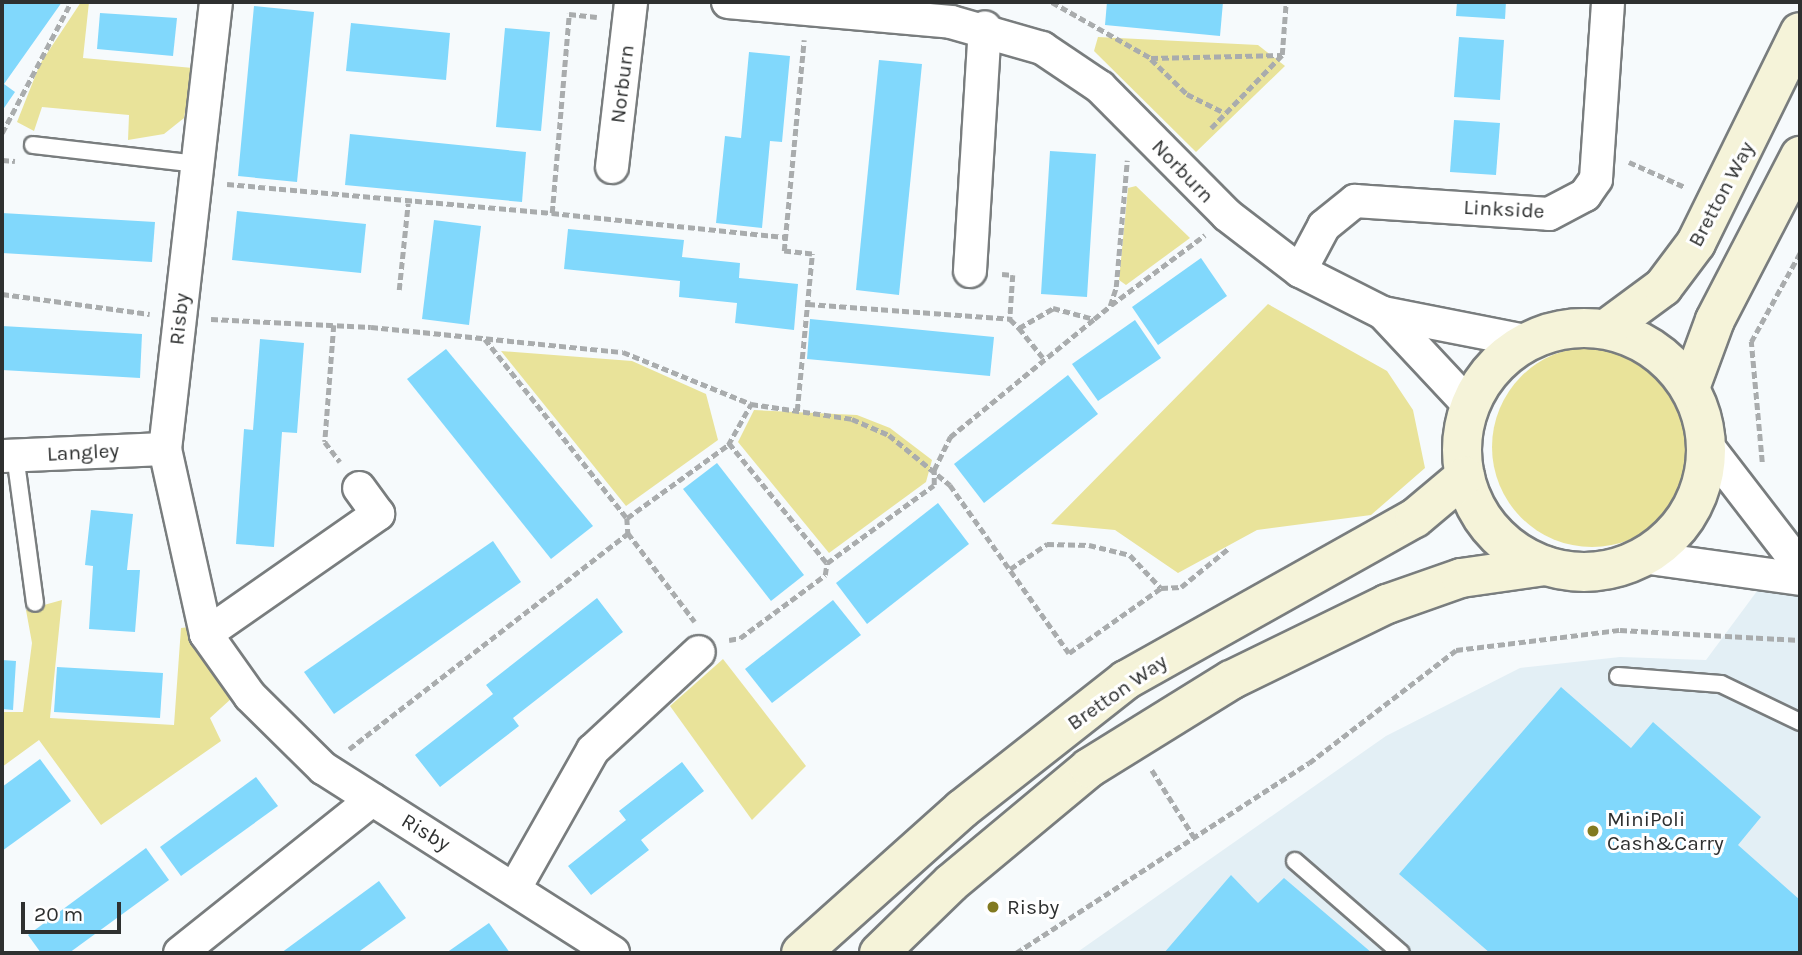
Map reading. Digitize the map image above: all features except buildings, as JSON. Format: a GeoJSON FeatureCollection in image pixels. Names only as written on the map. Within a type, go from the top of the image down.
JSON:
{"type":"FeatureCollection","features":[{"type":"Feature","properties":{"kind":"street","name":"Risby"},"geometry":{"type":"LineString","coordinates":[[216,2],[165,449],[205,634],[250,696],[323,768],[516,886],[613,953]]}},
{"type":"Feature","properties":{"kind":"street","name":"Norburn"},"geometry":{"type":"LineString","coordinates":[[728,2],[866,6],[985,27],[1054,55],[1100,87],[1227,215],[1300,271],[1383,313],[1526,341]]}},
{"type":"Feature","properties":{"kind":"street","name":"Linkside"},"geometry":{"type":"LineString","coordinates":[[1300,271],[1324,226],[1355,201],[1549,214],[1585,195],[1596,178],[1600,148],[1608,2]]}},
{"type":"Feature","properties":{"kind":"street","name":"Norburn"},"geometry":{"type":"LineString","coordinates":[[612,167],[630,11]]}},
{"type":"Feature","properties":{"kind":"street"},"geometry":{"type":"LineString","coordinates":[[970,271],[985,27]]}},
{"type":"Feature","properties":{"kind":"street","name":"Bretton Way"},"geometry":{"type":"LineString","coordinates":[[1606,329],[1663,287],[1696,243],[1800,32]]}},
{"type":"Feature","properties":{"kind":"street"},"geometry":{"type":"LineString","coordinates":[[1690,388],[1715,320],[1800,156]]}},
{"type":"Feature","properties":{"kind":"street","name":"Norburn"},"geometry":{"type":"LineString","coordinates":[[1383,313],[1469,405]]}},
{"type":"Feature","properties":{"kind":"street"},"geometry":{"type":"LineString","coordinates":[[1545,566],[1511,548],[1483,520],[1465,476],[1461,446],[1469,405],[1489,372],[1526,341],[1565,328],[1606,329],[1639,340],[1668,360],[1690,388],[1706,444],[1800,566]]}},
{"type":"Feature","properties":{"kind":"street"},"geometry":{"type":"LineString","coordinates":[[879,953],[951,883],[1089,768],[1231,680],[1387,604],[1461,578],[1545,566],[1591,572],[1642,557],[1672,535],[1691,508],[1706,444]]}},
{"type":"Feature","properties":{"kind":"street","name":"Langley"},"geometry":{"type":"LineString","coordinates":[[9,456],[165,449]]}},
{"type":"Feature","properties":{"kind":"street","name":"Bretton Way"},"geometry":{"type":"LineString","coordinates":[[801,953],[962,809],[1126,680],[1415,519],[1465,476]]}},
{"type":"Feature","properties":{"kind":"street"},"geometry":{"type":"LineString","coordinates":[[205,634],[378,514],[359,488]]}},
{"type":"Feature","properties":{"kind":"street"},"geometry":{"type":"LineString","coordinates":[[1642,557],[1800,579]]}},
{"type":"Feature","properties":{"kind":"street"},"geometry":{"type":"LineString","coordinates":[[516,886],[593,750],[705,647]]}},
{"type":"Feature","properties":{"kind":"street"},"geometry":{"type":"LineString","coordinates":[[180,953],[372,800]]}},
{"type":"Feature","properties":{"kind":"lane"},"geometry":{"type":"LineString","coordinates":[[33,145],[195,172]]}},
{"type":"Feature","properties":{"kind":"lane"},"geometry":{"type":"LineString","coordinates":[[9,456],[35,603]]}},
{"type":"Feature","properties":{"kind":"lane"},"geometry":{"type":"LineString","coordinates":[[1618,676],[1721,684],[1800,722]]}},
{"type":"Feature","properties":{"kind":"lane"},"geometry":{"type":"LineString","coordinates":[[1295,861],[1401,953]]}},
{"type":"Feature","properties":{"kind":"path"},"geometry":{"type":"LineString","coordinates":[[2,133],[71,2]]}},
{"type":"Feature","properties":{"kind":"path"},"geometry":{"type":"LineString","coordinates":[[1052,2],[1151,58],[1187,94],[1225,114]]}},
{"type":"Feature","properties":{"kind":"path"},"geometry":{"type":"LineString","coordinates":[[1211,128],[1282,55],[1286,2]]}},
{"type":"Feature","properties":{"kind":"path"},"geometry":{"type":"LineString","coordinates":[[797,411],[812,254],[784,251],[808,4]]}},
{"type":"Feature","properties":{"kind":"path"},"geometry":{"type":"LineString","coordinates":[[552,213],[569,14],[630,11]]}},
{"type":"Feature","properties":{"kind":"path"},"geometry":{"type":"LineString","coordinates":[[1151,58],[1282,55]]}},
{"type":"Feature","properties":{"kind":"path"},"geometry":{"type":"LineString","coordinates":[[1110,306],[1127,156],[1149,135]]}},
{"type":"Feature","properties":{"kind":"path"},"geometry":{"type":"LineString","coordinates":[[1600,148],[1694,191]]}},
{"type":"Feature","properties":{"kind":"path"},"geometry":{"type":"LineString","coordinates":[[195,172],[408,203],[552,213],[785,237]]}},
{"type":"Feature","properties":{"kind":"path"},"geometry":{"type":"LineString","coordinates":[[399,290],[408,203]]}},
{"type":"Feature","properties":{"kind":"path"},"geometry":{"type":"LineString","coordinates":[[1043,358],[1227,215]]}},
{"type":"Feature","properties":{"kind":"path"},"geometry":{"type":"LineString","coordinates":[[1766,472],[1751,342],[1800,253]]}},
{"type":"Feature","properties":{"kind":"path"},"geometry":{"type":"LineString","coordinates":[[2,294],[180,317],[334,325],[623,352],[751,404],[852,419],[889,435],[934,470],[1010,569],[1069,653],[1161,588],[1181,587],[1229,548]]}},
{"type":"Feature","properties":{"kind":"path"},"geometry":{"type":"LineString","coordinates":[[484,338],[627,518],[628,534],[705,647],[740,638],[825,575],[827,563],[934,485],[934,470],[950,437],[1042,367],[1043,358],[1010,319],[808,304]]}},
{"type":"Feature","properties":{"kind":"path"},"geometry":{"type":"LineString","coordinates":[[1019,328],[1053,308],[1094,319]]}},
{"type":"Feature","properties":{"kind":"path"},"geometry":{"type":"LineString","coordinates":[[334,325],[325,442],[359,488]]}},
{"type":"Feature","properties":{"kind":"path"},"geometry":{"type":"LineString","coordinates":[[627,518],[730,443],[751,404]]}},
{"type":"Feature","properties":{"kind":"path"},"geometry":{"type":"LineString","coordinates":[[730,443],[827,563]]}},
{"type":"Feature","properties":{"kind":"path"},"geometry":{"type":"LineString","coordinates":[[323,768],[628,534]]}},
{"type":"Feature","properties":{"kind":"path"},"geometry":{"type":"LineString","coordinates":[[1010,569],[1047,544],[1089,545],[1130,555],[1161,588]]}},
{"type":"Feature","properties":{"kind":"path"},"geometry":{"type":"LineString","coordinates":[[1016,953],[1309,764],[1456,650],[1620,629],[1800,640]]}},
{"type":"Feature","properties":{"kind":"path"},"geometry":{"type":"LineString","coordinates":[[1147,763],[1194,837]]}},
{"type":"Feature","properties":{"kind":"shaded area"},"geometry":{"type":"Polygon","coordinates":[[[81,2],[89,2],[83,58],[193,68],[184,118],[164,134],[128,140],[129,115],[42,107],[34,131],[17,122],[40,64],[81,2]]]}},
{"type":"Feature","properties":{"kind":"shaded area"},"geometry":{"type":"Polygon","coordinates":[[[1098,37],[1258,45],[1285,66],[1196,152],[1094,51],[1098,37]]]}},
{"type":"Feature","properties":{"kind":"shaded area"},"geometry":{"type":"Polygon","coordinates":[[[1136,186],[1190,238],[1126,285],[1119,280],[1128,188],[1136,186]]]}},
{"type":"Feature","properties":{"kind":"shaded area"},"geometry":{"type":"Polygon","coordinates":[[[1268,304],[1387,371],[1413,410],[1425,468],[1371,515],[1257,530],[1178,573],[1115,530],[1051,524],[1268,304]]]}},
{"type":"Feature","properties":{"kind":"shaded area"},"geometry":{"type":"Polygon","coordinates":[[[1592,347],[1630,354],[1663,376],[1685,409],[1692,447],[1685,485],[1663,518],[1630,540],[1592,547],[1554,540],[1521,518],[1499,485],[1492,447],[1499,409],[1521,376],[1554,354],[1592,347]]]}},
{"type":"Feature","properties":{"kind":"shaded area"},"geometry":{"type":"Polygon","coordinates":[[[501,351],[632,361],[706,394],[718,440],[626,506],[501,351]]]}},
{"type":"Feature","properties":{"kind":"shaded area"},"geometry":{"type":"Polygon","coordinates":[[[754,410],[857,415],[890,428],[932,460],[926,482],[829,553],[738,442],[754,410]]]}},
{"type":"Feature","properties":{"kind":"shaded area"},"geometry":{"type":"Polygon","coordinates":[[[1800,533],[1800,953],[1076,953],[1386,736],[1520,668],[1620,657],[1706,660],[1800,533]]]}},
{"type":"Feature","properties":{"kind":"shaded area"},"geometry":{"type":"Polygon","coordinates":[[[62,600],[50,718],[174,725],[181,628],[190,627],[232,698],[210,718],[221,741],[101,825],[39,740],[2,767],[2,712],[23,712],[32,643],[26,610],[62,600]]]}},
{"type":"Feature","properties":{"kind":"shaded area"},"geometry":{"type":"Polygon","coordinates":[[[723,659],[806,766],[752,820],[670,706],[723,659]]]}},
{"type":"Feature","properties":{"kind":"place","name":"MiniPoli Cash&Carry"},"geometry":{"type":"Point","coordinates":[1593,831]}},
{"type":"Feature","properties":{"kind":"place","name":"Risby"},"geometry":{"type":"Point","coordinates":[993,907]}}]}
